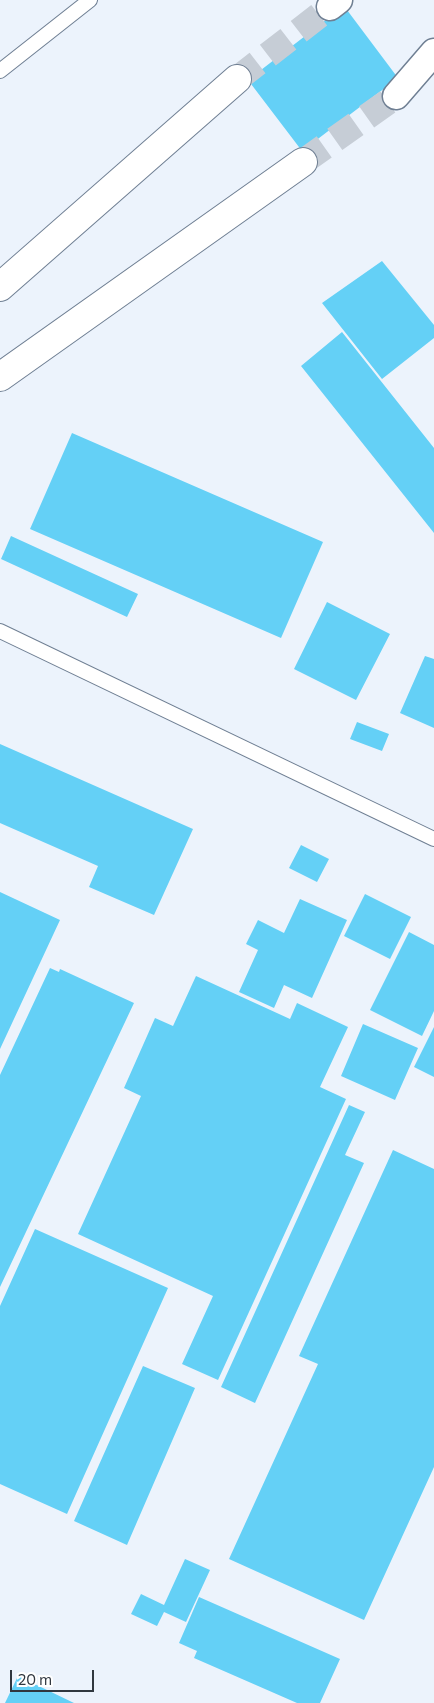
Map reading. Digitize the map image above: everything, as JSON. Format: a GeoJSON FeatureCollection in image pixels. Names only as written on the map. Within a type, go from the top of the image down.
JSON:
{"type":"FeatureCollection","features":[{"type":"Feature","properties":{"kind":"street"},"geometry":{"type":"LineString","coordinates":[[396,96],[434,52]]}},
{"type":"Feature","properties":{"kind":"street"},"geometry":{"type":"LineString","coordinates":[[0,287],[237,80]]}},
{"type":"Feature","properties":{"kind":"street"},"geometry":{"type":"LineString","coordinates":[[0,377],[303,162]]}},
{"type":"Feature","properties":{"kind":"lane"},"geometry":{"type":"LineString","coordinates":[[0,71],[90,0]]}},
{"type":"Feature","properties":{"kind":"lane"},"geometry":{"type":"LineString","coordinates":[[0,631],[434,839]]}},
{"type":"Feature","properties":{"kind":"building"},"geometry":{"type":"Polygon","coordinates":[[[344,6],[398,78],[302,151],[248,80],[344,6]]]}},
{"type":"Feature","properties":{"kind":"building"},"geometry":{"type":"Polygon","coordinates":[[[382,261],[434,325],[434,338],[382,379],[322,303],[382,261]]]}},
{"type":"Feature","properties":{"kind":"building"},"geometry":{"type":"Polygon","coordinates":[[[342,332],[434,448],[434,533],[301,366],[342,332]]]}},
{"type":"Feature","properties":{"kind":"building"},"geometry":{"type":"Polygon","coordinates":[[[72,433],[323,542],[281,638],[30,529],[72,433]]]}},
{"type":"Feature","properties":{"kind":"building"},"geometry":{"type":"Polygon","coordinates":[[[11,536],[138,594],[127,617],[1,559],[11,536]]]}},
{"type":"Feature","properties":{"kind":"building"},"geometry":{"type":"Polygon","coordinates":[[[327,602],[390,634],[356,700],[294,669],[327,602]]]}},
{"type":"Feature","properties":{"kind":"building"},"geometry":{"type":"Polygon","coordinates":[[[425,656],[434,659],[434,728],[400,713],[425,656]]]}},
{"type":"Feature","properties":{"kind":"building"},"geometry":{"type":"Polygon","coordinates":[[[357,722],[389,734],[382,751],[350,739],[357,722]]]}},
{"type":"Feature","properties":{"kind":"building"},"geometry":{"type":"Polygon","coordinates":[[[0,744],[193,829],[154,915],[89,887],[98,866],[0,823],[0,744]]]}},
{"type":"Feature","properties":{"kind":"building"},"geometry":{"type":"Polygon","coordinates":[[[301,845],[329,859],[317,882],[289,868],[301,845]]]}},
{"type":"Feature","properties":{"kind":"building"},"geometry":{"type":"Polygon","coordinates":[[[0,892],[60,920],[0,1049],[0,892]]]}},
{"type":"Feature","properties":{"kind":"building"},"geometry":{"type":"Polygon","coordinates":[[[365,894],[411,917],[390,959],[344,936],[365,894]]]}},
{"type":"Feature","properties":{"kind":"building"},"geometry":{"type":"Polygon","coordinates":[[[300,899],[347,920],[312,998],[284,985],[274,1008],[239,992],[258,950],[246,944],[258,920],[284,933],[300,899]]]}},
{"type":"Feature","properties":{"kind":"building"},"geometry":{"type":"Polygon","coordinates":[[[409,932],[434,945],[434,1011],[422,1036],[370,1010],[409,932]]]}},
{"type":"Feature","properties":{"kind":"building"},"geometry":{"type":"Polygon","coordinates":[[[50,968],[59,972],[60,969],[134,1003],[0,1287],[0,1075],[50,968]]]}},
{"type":"Feature","properties":{"kind":"building"},"geometry":{"type":"Polygon","coordinates":[[[196,976],[290,1019],[297,1003],[348,1027],[320,1087],[346,1099],[218,1380],[182,1364],[213,1296],[78,1234],[141,1096],[124,1088],[155,1018],[173,1026],[196,976]]]}},
{"type":"Feature","properties":{"kind":"building"},"geometry":{"type":"Polygon","coordinates":[[[363,1024],[418,1048],[395,1100],[341,1076],[363,1024]]]}},
{"type":"Feature","properties":{"kind":"building"},"geometry":{"type":"Polygon","coordinates":[[[434,1027],[434,1077],[414,1067],[434,1027]]]}},
{"type":"Feature","properties":{"kind":"building"},"geometry":{"type":"Polygon","coordinates":[[[349,1105],[365,1112],[345,1155],[364,1163],[255,1403],[221,1387],[349,1105]]]}},
{"type":"Feature","properties":{"kind":"building"},"geometry":{"type":"Polygon","coordinates":[[[393,1150],[434,1169],[434,1467],[364,1620],[229,1559],[318,1364],[299,1356],[393,1150]]]}},
{"type":"Feature","properties":{"kind":"building"},"geometry":{"type":"Polygon","coordinates":[[[35,1229],[168,1288],[67,1514],[0,1484],[0,1306],[35,1229]]]}},
{"type":"Feature","properties":{"kind":"building"},"geometry":{"type":"Polygon","coordinates":[[[143,1366],[195,1388],[127,1545],[74,1521],[143,1366]]]}},
{"type":"Feature","properties":{"kind":"building"},"geometry":{"type":"Polygon","coordinates":[[[185,1559],[210,1570],[186,1622],[164,1612],[157,1626],[131,1614],[141,1594],[164,1605],[185,1559]]]}},
{"type":"Feature","properties":{"kind":"building"},"geometry":{"type":"Polygon","coordinates":[[[199,1597],[340,1659],[320,1703],[297,1703],[194,1658],[197,1651],[179,1643],[199,1597]]]}},
{"type":"Feature","properties":{"kind":"building"},"geometry":{"type":"Polygon","coordinates":[[[18,1676],[74,1703],[5,1703],[18,1676]]]}},
{"type":"Feature","properties":{"kind":"tunnel"},"geometry":{"type":"LineString","coordinates":[[237,79],[330,7]]}},
{"type":"Feature","properties":{"kind":"tunnel"},"geometry":{"type":"LineString","coordinates":[[303,162],[396,96]]}}]}
